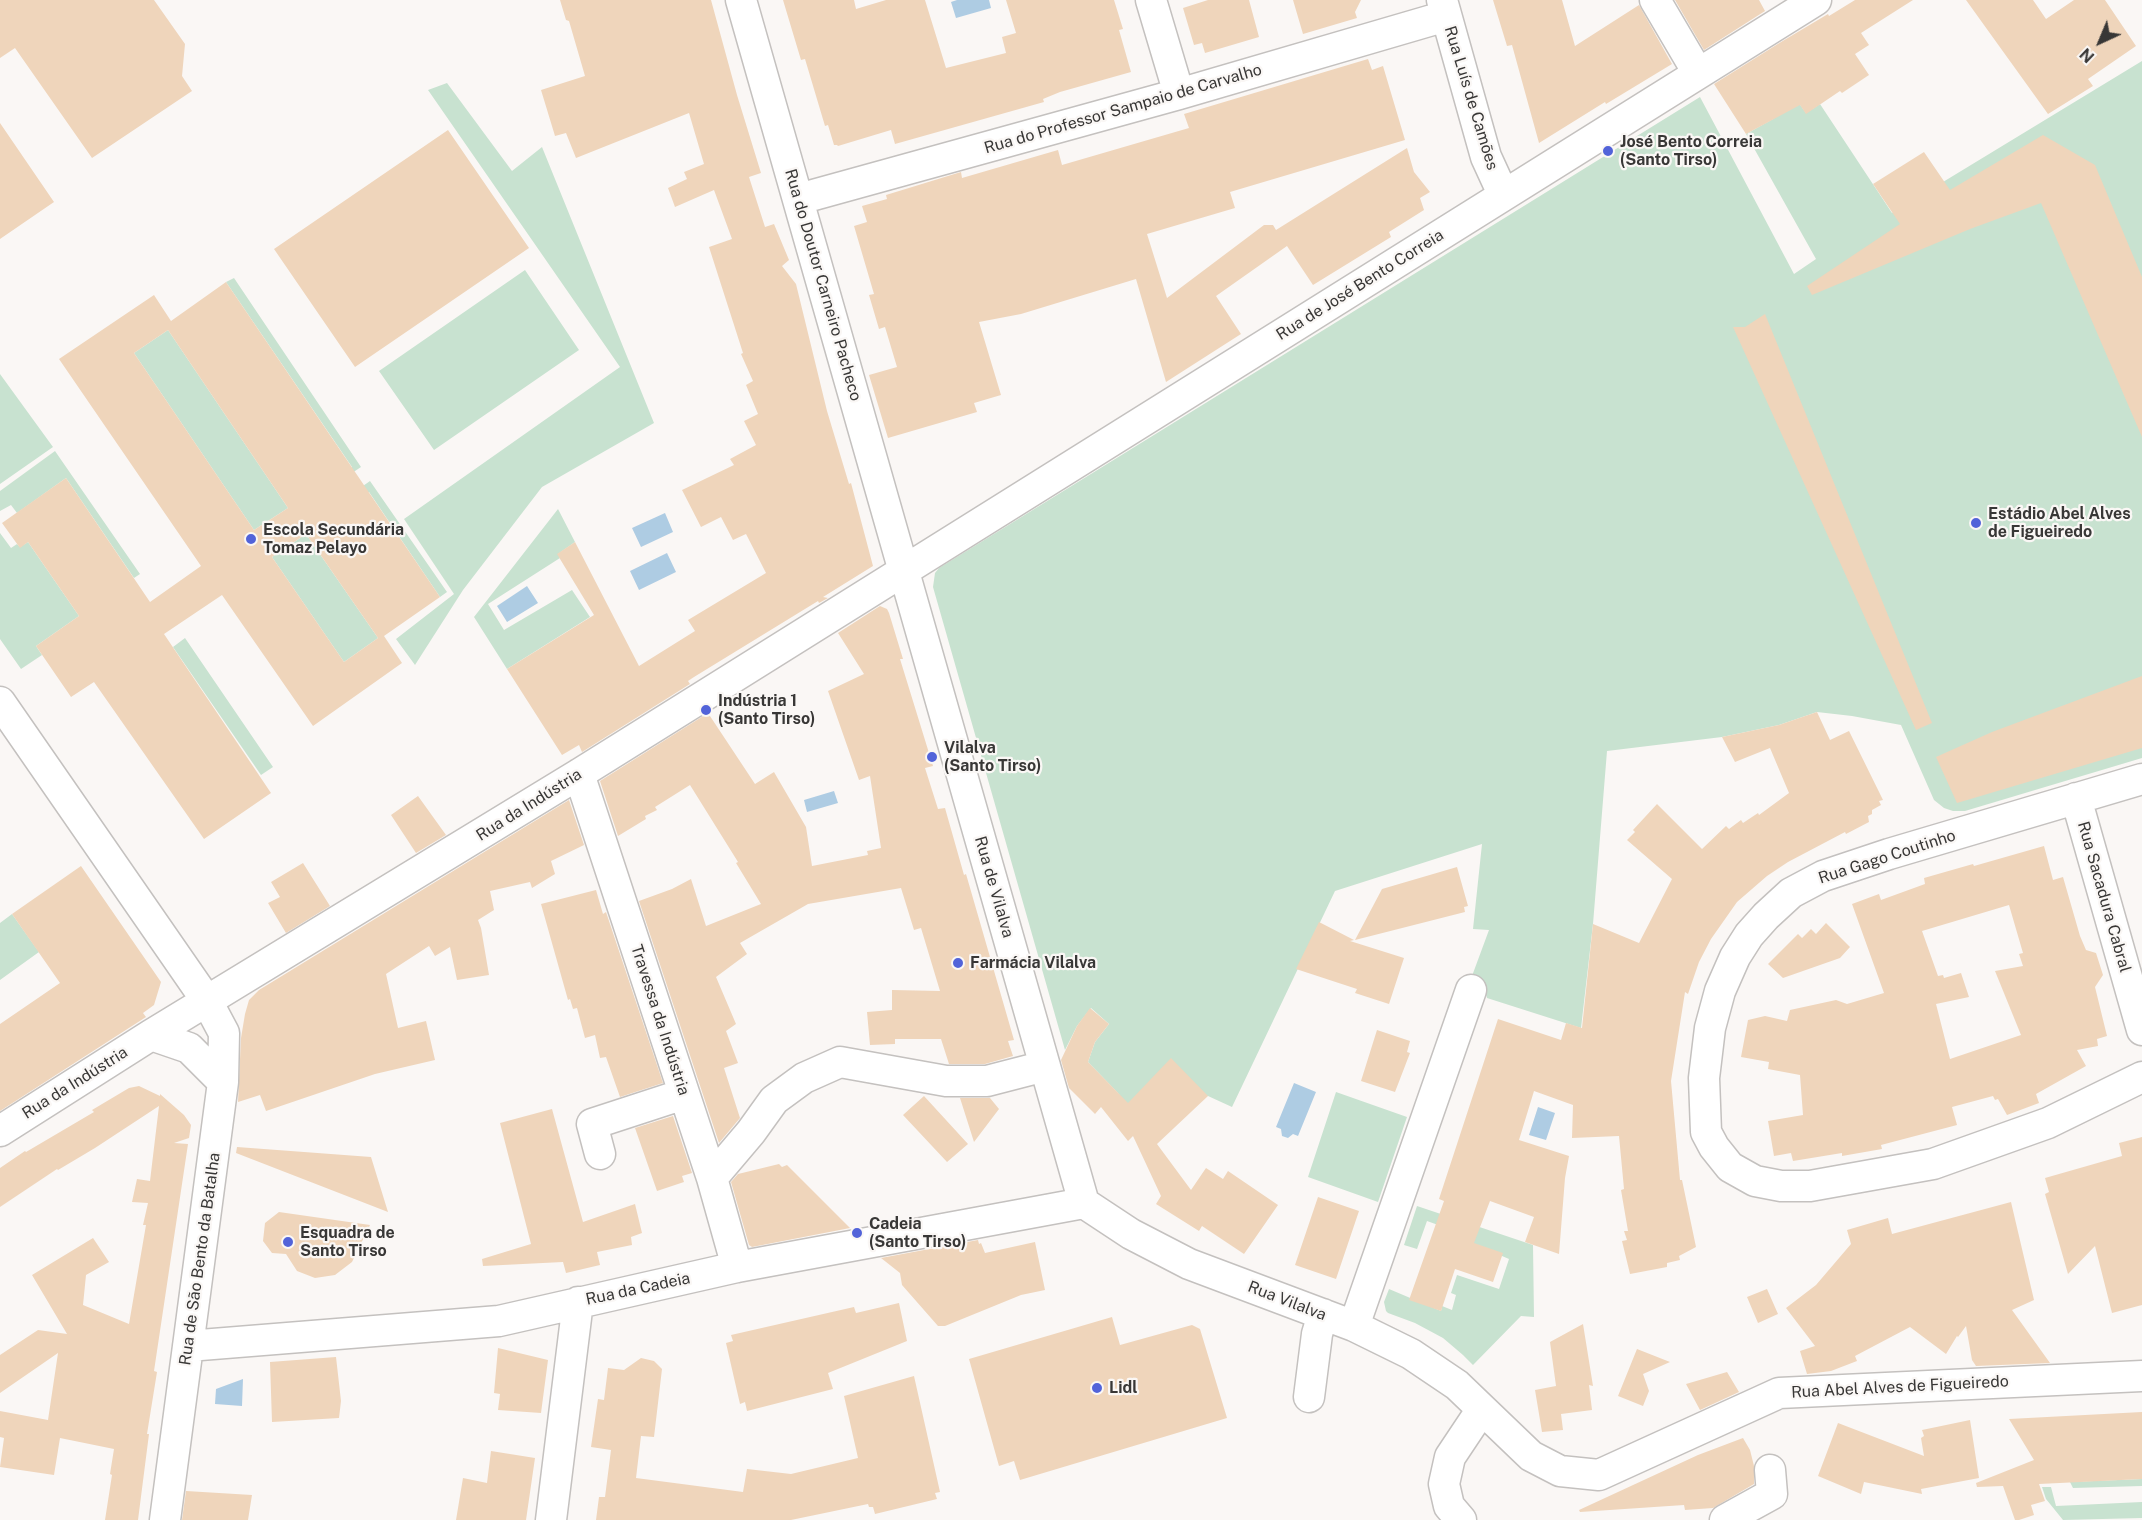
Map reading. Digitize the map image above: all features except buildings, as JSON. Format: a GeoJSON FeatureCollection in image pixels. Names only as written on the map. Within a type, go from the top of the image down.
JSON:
{"type":"FeatureCollection","features":[{"type":"Feature","properties":{"kind":"street","name":"Rua do Doutor Carneiro Pacheco"},"geometry":{"type":"LineString","coordinates":[[741,0],[904,570]]}},
{"type":"Feature","properties":{"kind":"street"},"geometry":{"type":"LineString","coordinates":[[1150,0],[1179,94]]}},
{"type":"Feature","properties":{"kind":"street"},"geometry":{"type":"LineString","coordinates":[[1655,0],[1698,73]]}},
{"type":"Feature","properties":{"kind":"street","name":"Rua de José Bento Correia"},"geometry":{"type":"LineString","coordinates":[[904,570],[1816,0]]}},
{"type":"Feature","properties":{"kind":"street","name":"Rua do Professor Sampaio de Carvalho"},"geometry":{"type":"LineString","coordinates":[[799,199],[1179,94],[1444,8]]}},
{"type":"Feature","properties":{"kind":"street","name":"Rua Luís de Camões"},"geometry":{"type":"LineString","coordinates":[[1444,8],[1486,157],[1503,194]]}},
{"type":"Feature","properties":{"kind":"street","name":"Rua da Indústria"},"geometry":{"type":"LineString","coordinates":[[0,1131],[151,1035],[579,774],[904,570]]}},
{"type":"Feature","properties":{"kind":"street","name":"Rua de Vilalva"},"geometry":{"type":"LineString","coordinates":[[904,570],[1084,1203]]}},
{"type":"Feature","properties":{"kind":"street","name":"Rua de São Bento da Batalha"},"geometry":{"type":"LineString","coordinates":[[0,702],[207,1001],[224,1033],[223,1082],[165,1520]]}},
{"type":"Feature","properties":{"kind":"street","name":"Travessa da Indústria"},"geometry":{"type":"LineString","coordinates":[[579,774],[712,1178],[737,1267]]}},
{"type":"Feature","properties":{"kind":"street","name":"Rua Gago Coutinho"},"geometry":{"type":"LineString","coordinates":[[2142,779],[1889,854],[1823,876],[1791,893],[1749,935],[1735,957],[1720,991],[1710,1028],[1704,1078],[1706,1132],[1714,1147],[1730,1167],[1755,1181],[1781,1186],[1810,1186],[1933,1164],[2048,1123],[2142,1077]]}},
{"type":"Feature","properties":{"kind":"street","name":"Rua Sacadura Cabral"},"geometry":{"type":"LineString","coordinates":[[2076,798],[2142,1030]]}},
{"type":"Feature","properties":{"kind":"street"},"geometry":{"type":"LineString","coordinates":[[1354,1326],[1472,990]]}},
{"type":"Feature","properties":{"kind":"street"},"geometry":{"type":"LineString","coordinates":[[151,1035],[189,1048],[223,1082]]}},
{"type":"Feature","properties":{"kind":"street"},"geometry":{"type":"LineString","coordinates":[[712,1178],[751,1132],[774,1100],[804,1078],[840,1062],[946,1082],[987,1081],[1045,1066]]}},
{"type":"Feature","properties":{"kind":"street"},"geometry":{"type":"LineString","coordinates":[[600,1154],[592,1124],[684,1094]]}},
{"type":"Feature","properties":{"kind":"street","name":"Rua Vilalva"},"geometry":{"type":"LineString","coordinates":[[1084,1203],[1131,1234],[1190,1264],[1354,1326],[1411,1354],[1457,1385],[1482,1409]]}},
{"type":"Feature","properties":{"kind":"street","name":"Rua da Cadeia"},"geometry":{"type":"LineString","coordinates":[[188,1346],[499,1321],[737,1267],[1084,1203]]}},
{"type":"Feature","properties":{"kind":"street"},"geometry":{"type":"LineString","coordinates":[[551,1520],[578,1302]]}},
{"type":"Feature","properties":{"kind":"street"},"geometry":{"type":"LineString","coordinates":[[1309,1397],[1317,1334],[1323,1314]]}},
{"type":"Feature","properties":{"kind":"street","name":"Rua Abel Alves de Figueiredo"},"geometry":{"type":"LineString","coordinates":[[1482,1409],[1530,1456],[1560,1471],[1599,1475],[1779,1393],[2142,1376]]}},
{"type":"Feature","properties":{"kind":"street"},"geometry":{"type":"LineString","coordinates":[[1462,1520],[1449,1506],[1443,1484],[1450,1457],[1482,1409]]}},
{"type":"Feature","properties":{"kind":"street"},"geometry":{"type":"LineString","coordinates":[[1725,1520],[1772,1494],[1770,1470]]}},
{"type":"Feature","properties":{"kind":"green space"},"geometry":{"type":"Polygon","coordinates":[[[2142,61],[2142,758],[1965,811],[1953,811],[1944,808],[1934,800],[1901,725],[1852,716],[1817,712],[1779,725],[1722,737],[1607,751],[1593,924],[1581,1028],[1487,998],[1483,984],[1472,976],[1489,930],[1473,929],[1482,844],[1335,891],[1232,1107],[1208,1096],[1127,1105],[1088,1062],[1095,1042],[1109,1024],[1091,1008],[1077,1026],[1065,1050],[933,587],[935,573],[939,568],[1700,97],[1794,274],[1816,259],[1746,134],[1773,119],[1785,83],[1806,113],[1820,104],[1892,213],[2142,61]]]}},
{"type":"Feature","properties":{"kind":"green space"},"geometry":{"type":"Polygon","coordinates":[[[447,83],[512,171],[542,147],[654,423],[542,487],[463,590],[415,665],[396,639],[454,594],[404,519],[620,367],[428,90],[447,83]]]}},
{"type":"Feature","properties":{"kind":"green space"},"geometry":{"type":"Polygon","coordinates":[[[525,270],[579,350],[434,450],[379,371],[525,270]]]}},
{"type":"Feature","properties":{"kind":"green space"},"geometry":{"type":"Polygon","coordinates":[[[234,278],[361,467],[343,479],[352,467],[226,282],[234,278]]]}},
{"type":"Feature","properties":{"kind":"green space"},"geometry":{"type":"Polygon","coordinates":[[[168,330],[288,508],[254,530],[134,353],[168,330]]]}},
{"type":"Feature","properties":{"kind":"green space"},"geometry":{"type":"Polygon","coordinates":[[[0,374],[53,447],[0,484],[0,374]]]}},
{"type":"Feature","properties":{"kind":"green space"},"geometry":{"type":"Polygon","coordinates":[[[55,451],[140,574],[134,578],[66,478],[17,513],[11,505],[0,511],[0,491],[55,451]]]}},
{"type":"Feature","properties":{"kind":"green space"},"geometry":{"type":"Polygon","coordinates":[[[370,481],[447,592],[440,597],[369,492],[353,493],[370,481]]]}},
{"type":"Feature","properties":{"kind":"green space"},"geometry":{"type":"Polygon","coordinates":[[[558,509],[575,542],[558,554],[560,558],[488,604],[504,630],[572,590],[590,617],[507,669],[474,617],[558,509]]]}},
{"type":"Feature","properties":{"kind":"green space"},"geometry":{"type":"Polygon","coordinates":[[[0,533],[11,548],[17,544],[20,547],[28,542],[79,616],[36,646],[42,655],[21,669],[0,639],[0,533]]]}},
{"type":"Feature","properties":{"kind":"green space"},"geometry":{"type":"Polygon","coordinates":[[[306,534],[378,638],[344,662],[272,557],[306,534]]]}},
{"type":"Feature","properties":{"kind":"green space"},"geometry":{"type":"Polygon","coordinates":[[[185,638],[273,767],[261,775],[173,647],[185,638]]]}},
{"type":"Feature","properties":{"kind":"green space"},"geometry":{"type":"Polygon","coordinates":[[[12,914],[39,952],[0,980],[0,923],[12,914]]]}},
{"type":"Feature","properties":{"kind":"green space"},"geometry":{"type":"Polygon","coordinates":[[[1336,1092],[1407,1117],[1378,1202],[1308,1177],[1336,1092]]]}},
{"type":"Feature","properties":{"kind":"green space"},"geometry":{"type":"Polygon","coordinates":[[[1417,1206],[1533,1245],[1534,1317],[1521,1316],[1473,1365],[1443,1338],[1415,1323],[1388,1313],[1384,1302],[1389,1289],[1441,1311],[1442,1306],[1452,1310],[1456,1295],[1451,1293],[1457,1275],[1499,1289],[1509,1259],[1465,1240],[1466,1235],[1427,1221],[1417,1249],[1404,1245],[1417,1206]]]}},
{"type":"Feature","properties":{"kind":"green space"},"geometry":{"type":"Polygon","coordinates":[[[2142,1479],[2142,1486],[2073,1488],[2070,1482],[2142,1479]]]}},
{"type":"Feature","properties":{"kind":"green space"},"geometry":{"type":"Polygon","coordinates":[[[2042,1487],[2051,1487],[2056,1506],[2142,1502],[2142,1518],[2063,1520],[2046,1499],[2042,1487]]]}},
{"type":"Feature","properties":{"kind":"water"},"geometry":{"type":"Polygon","coordinates":[[[989,0],[991,8],[956,18],[951,2],[989,0]]]}},
{"type":"Feature","properties":{"kind":"water"},"geometry":{"type":"Polygon","coordinates":[[[665,513],[673,532],[641,547],[632,528],[665,513]]]}},
{"type":"Feature","properties":{"kind":"water"},"geometry":{"type":"Polygon","coordinates":[[[667,553],[676,572],[639,590],[630,571],[667,553]]]}},
{"type":"Feature","properties":{"kind":"water"},"geometry":{"type":"Polygon","coordinates":[[[527,586],[538,603],[507,622],[497,606],[527,586]]]}},
{"type":"Feature","properties":{"kind":"water"},"geometry":{"type":"Polygon","coordinates":[[[834,791],[838,803],[807,812],[804,800],[834,791]]]}},
{"type":"Feature","properties":{"kind":"water"},"geometry":{"type":"Polygon","coordinates":[[[1294,1083],[1316,1092],[1298,1136],[1293,1134],[1288,1138],[1282,1136],[1281,1129],[1276,1127],[1294,1083]]]}},
{"type":"Feature","properties":{"kind":"water"},"geometry":{"type":"Polygon","coordinates":[[[1538,1107],[1555,1113],[1546,1140],[1529,1135],[1538,1107]]]}},
{"type":"Feature","properties":{"kind":"water"},"geometry":{"type":"Polygon","coordinates":[[[243,1379],[242,1406],[215,1404],[216,1389],[243,1379]]]}},
{"type":"Feature","properties":{"kind":"place","name":"José Bento Correia (Santo Tirso)"},"geometry":{"type":"Point","coordinates":[1608,151]}},
{"type":"Feature","properties":{"kind":"place","name":"Estádio Abel Alves de Figueiredo"},"geometry":{"type":"Point","coordinates":[1976,523]}},
{"type":"Feature","properties":{"kind":"place","name":"Escola Secundária Tomaz Pelayo"},"geometry":{"type":"Point","coordinates":[251,539]}},
{"type":"Feature","properties":{"kind":"place","name":"Indústria 1 (Santo Tirso)"},"geometry":{"type":"Point","coordinates":[706,710]}},
{"type":"Feature","properties":{"kind":"place","name":"Vilalva (Santo Tirso)"},"geometry":{"type":"Point","coordinates":[932,757]}},
{"type":"Feature","properties":{"kind":"place","name":"Farmácia Vilalva"},"geometry":{"type":"Point","coordinates":[958,963]}},
{"type":"Feature","properties":{"kind":"place","name":"Cadeia (Santo Tirso)"},"geometry":{"type":"Point","coordinates":[857,1233]}},
{"type":"Feature","properties":{"kind":"place","name":"Esquadra de Santo Tirso"},"geometry":{"type":"Point","coordinates":[288,1242]}},
{"type":"Feature","properties":{"kind":"place","name":"Lidl"},"geometry":{"type":"Point","coordinates":[1097,1388]}}]}
